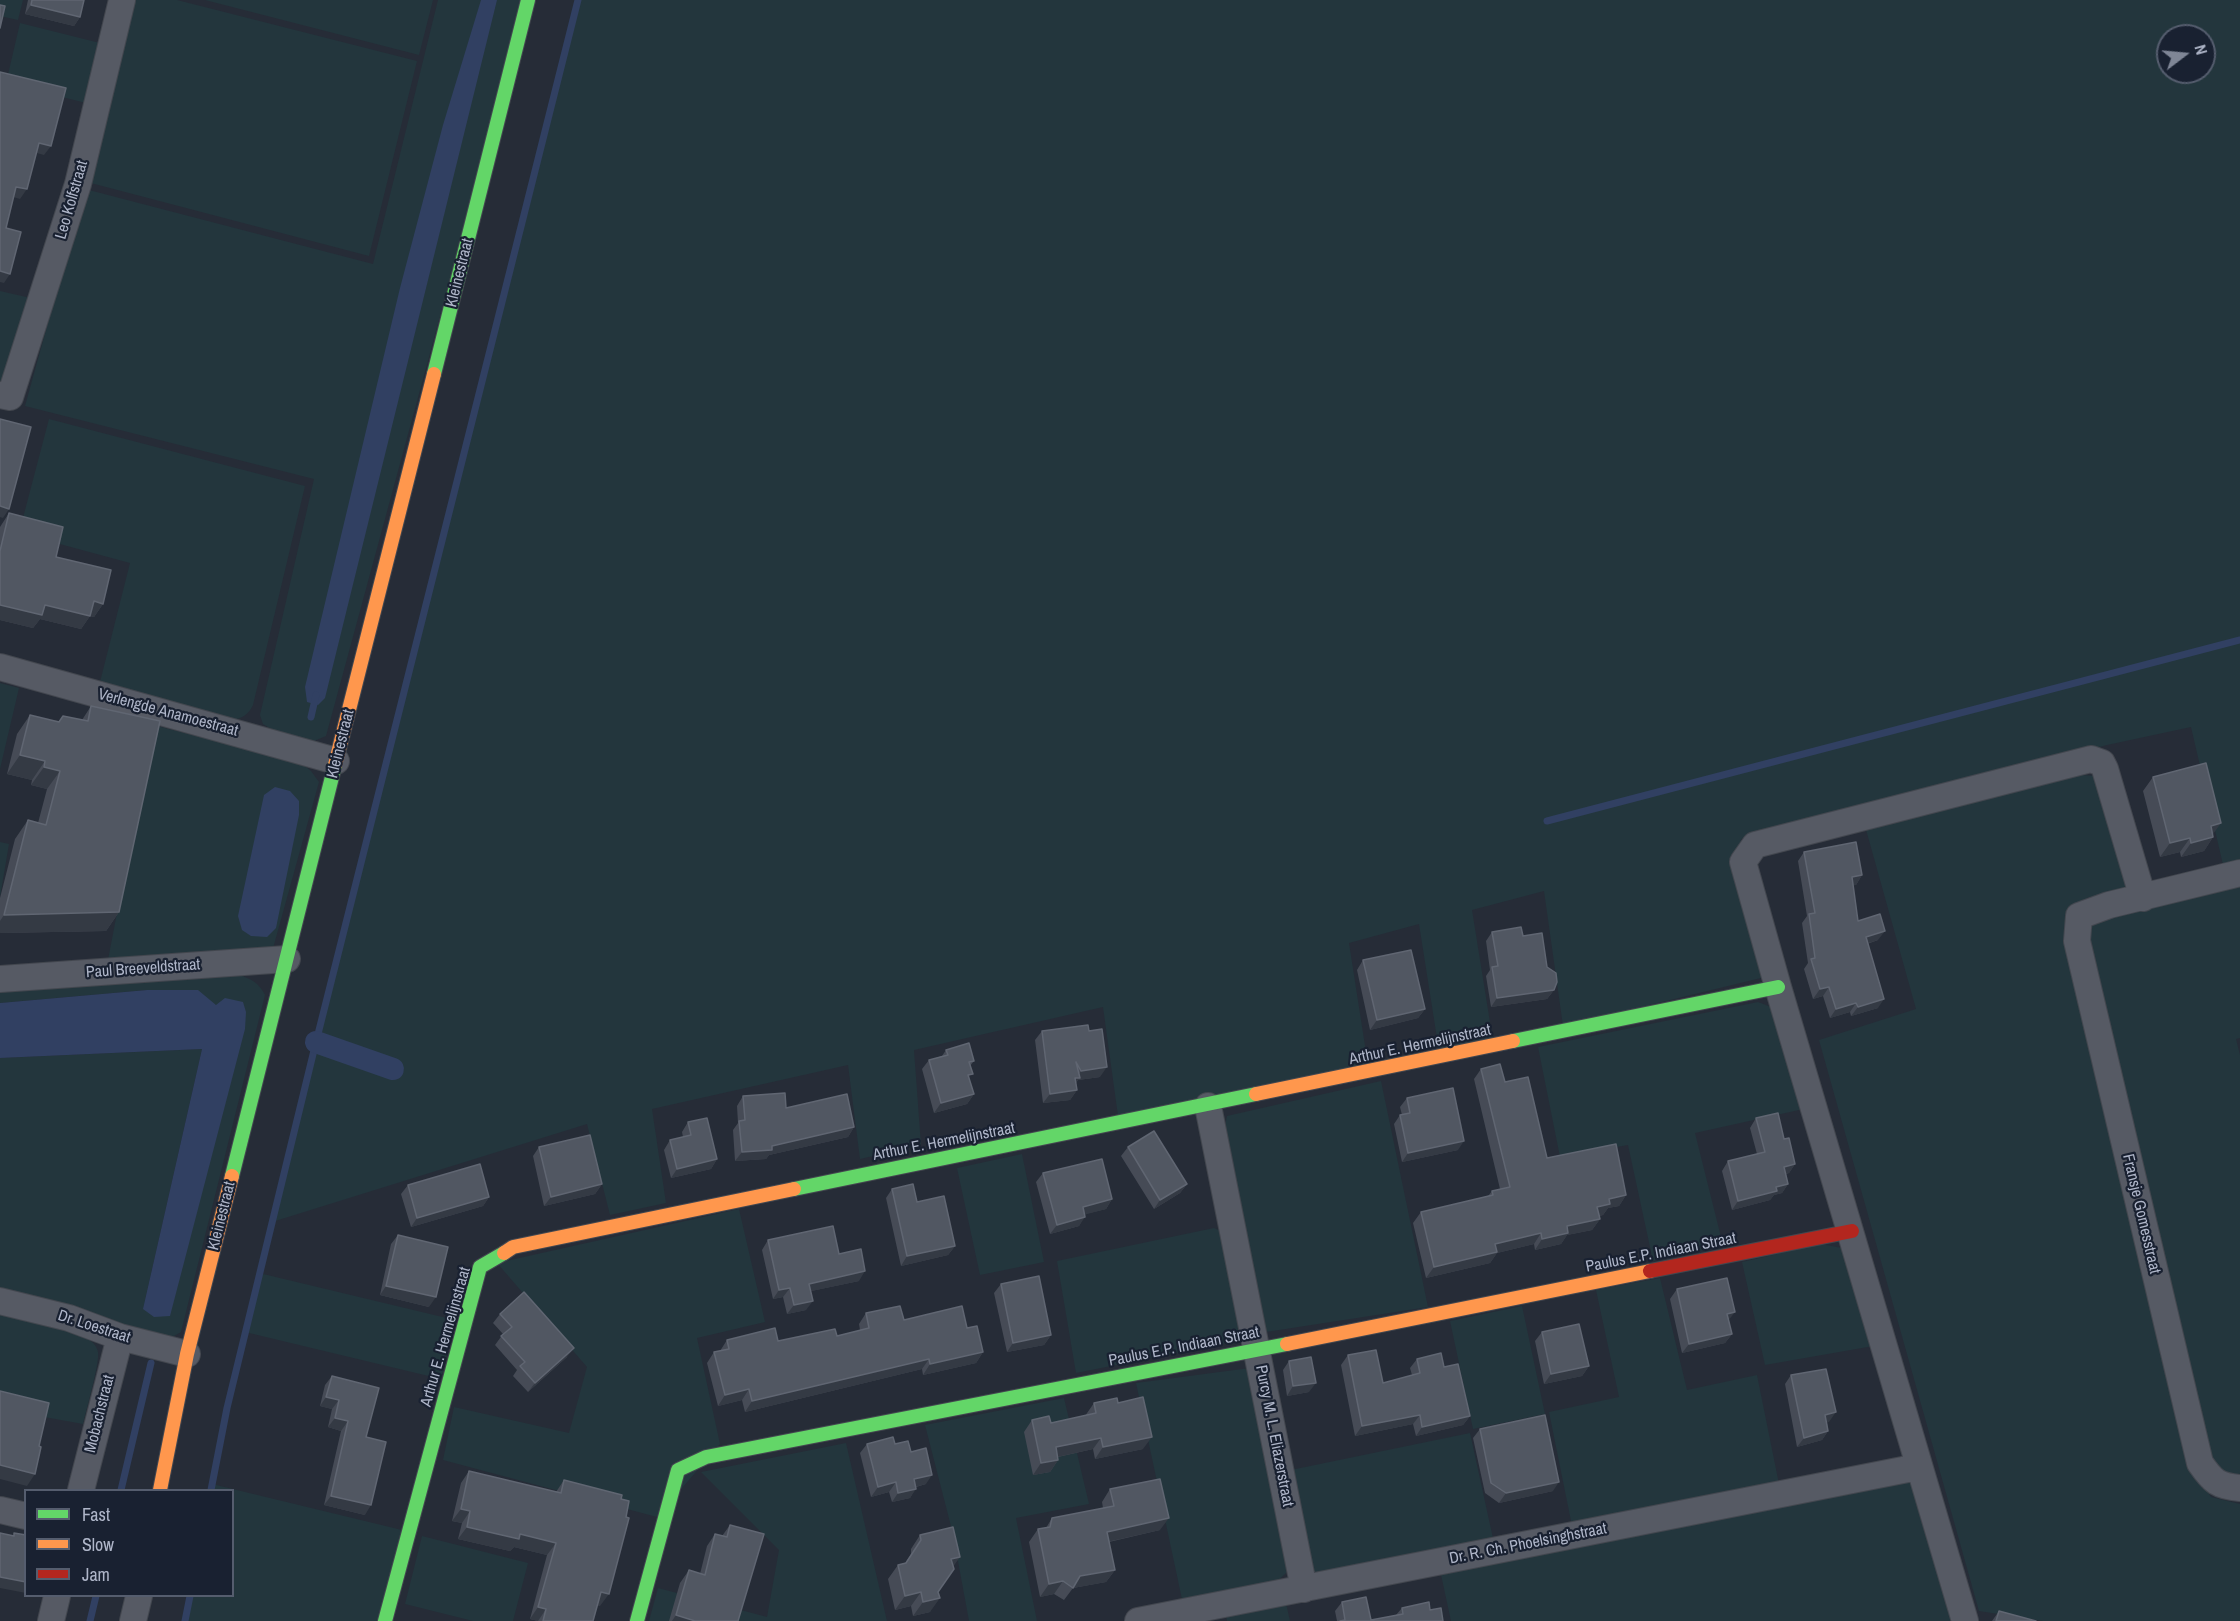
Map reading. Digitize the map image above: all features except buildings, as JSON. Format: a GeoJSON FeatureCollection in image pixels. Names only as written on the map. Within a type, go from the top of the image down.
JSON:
{"type":"FeatureCollection","features":[{"type":"Feature","properties":{"kind":"street","name":"Leo Kolfstraat"},"geometry":{"type":"LineString","coordinates":[[5,396],[78,184],[122,0]]}},
{"type":"Feature","properties":{"kind":"street","name":"Kleinestraat"},"geometry":{"type":"LineString","coordinates":[[160,1489],[187,1354],[528,0]]}},
{"type":"Feature","properties":{"kind":"street","name":"Verlengde Anamoestraat"},"geometry":{"type":"LineString","coordinates":[[0,667],[336,761]]}},
{"type":"Feature","properties":{"kind":"street"},"geometry":{"type":"LineString","coordinates":[[1965,1621],[1918,1467],[1852,1231],[1778,987],[1743,862],[1755,844],[2091,759],[2102,763],[2105,769],[2144,898],[2240,873]]}},
{"type":"Feature","properties":{"kind":"street","name":"Fransje Gomesstraat"},"geometry":{"type":"LineString","coordinates":[[2144,898],[2109,905],[2079,916],[2077,941],[2200,1463],[2209,1477],[2222,1486],[2240,1488]]}},
{"type":"Feature","properties":{"kind":"street","name":"Paul Breeveldstraat"},"geometry":{"type":"LineString","coordinates":[[0,979],[286,959]]}},
{"type":"Feature","properties":{"kind":"street","name":"Arthur E. Hermelijnstraat"},"geometry":{"type":"LineString","coordinates":[[385,1621],[480,1267],[513,1247],[1208,1106],[1778,987]]}},
{"type":"Feature","properties":{"kind":"street","name":"Purcy M. L. Eliazerstraat"},"geometry":{"type":"LineString","coordinates":[[1208,1106],[1304,1589]]}},
{"type":"Feature","properties":{"kind":"street","name":"Paulus E.P. Indiaan Straat"},"geometry":{"type":"LineString","coordinates":[[637,1621],[678,1470],[706,1457],[1852,1231]]}},
{"type":"Feature","properties":{"kind":"street","name":"Dr. Loestraat"},"geometry":{"type":"LineString","coordinates":[[0,1301],[69,1318],[120,1337],[187,1354]]}},
{"type":"Feature","properties":{"kind":"street","name":"Mobachstraat"},"geometry":{"type":"LineString","coordinates":[[82,1489],[120,1337]]}},
{"type":"Feature","properties":{"kind":"street","name":"Dr. R. Ch. Phoelsinghstraat"},"geometry":{"type":"LineString","coordinates":[[1138,1621],[1918,1467]]}},
{"type":"Feature","properties":{"kind":"street"},"geometry":{"type":"LineString","coordinates":[[0,1510],[24,1516]]}},
{"type":"Feature","properties":{"kind":"street"},"geometry":{"type":"LineString","coordinates":[[51,1621],[57,1597]]}},
{"type":"Feature","properties":{"kind":"street"},"geometry":{"type":"LineString","coordinates":[[133,1621],[139,1597]]}},
{"type":"Feature","properties":{"kind":"shaded area"},"geometry":{"type":"Polygon","coordinates":[[[0,0],[23,0],[18,20],[0,16],[0,0]]]}},
{"type":"Feature","properties":{"kind":"shaded area"},"geometry":{"type":"Polygon","coordinates":[[[131,0],[177,0],[417,61],[369,256],[87,182],[131,0]]]}},
{"type":"Feature","properties":{"kind":"shaded area"},"geometry":{"type":"Polygon","coordinates":[[[205,0],[433,0],[419,55],[205,0]]]}},
{"type":"Feature","properties":{"kind":"shaded area"},"geometry":{"type":"Polygon","coordinates":[[[438,0],[526,0],[326,736],[314,741],[295,738],[263,724],[260,715],[314,479],[25,406],[85,189],[373,264],[438,0]]]}},
{"type":"Feature","properties":{"kind":"shaded area"},"geometry":{"type":"Polygon","coordinates":[[[578,0],[2240,0],[2240,865],[2224,869],[2191,727],[2107,745],[1741,839],[1740,852],[1765,977],[1563,1026],[1544,891],[1472,910],[1493,1041],[1439,1051],[1419,924],[1349,943],[1368,1065],[1118,1116],[1103,1007],[914,1050],[921,1145],[860,1159],[848,1065],[652,1109],[666,1203],[610,1215],[587,1124],[272,1222],[578,0]]]}},
{"type":"Feature","properties":{"kind":"shaded area"},"geometry":{"type":"Polygon","coordinates":[[[20,23],[104,44],[90,104],[6,83],[20,23]]]}},
{"type":"Feature","properties":{"kind":"shaded area"},"geometry":{"type":"Polygon","coordinates":[[[0,291],[35,299],[0,392],[0,291]]]}},
{"type":"Feature","properties":{"kind":"shaded area"},"geometry":{"type":"Polygon","coordinates":[[[49,419],[305,486],[253,705],[245,716],[232,720],[99,686],[130,563],[19,533],[49,419]]]}},
{"type":"Feature","properties":{"kind":"shaded area"},"geometry":{"type":"Polygon","coordinates":[[[0,683],[19,688],[0,769],[0,683]]]}},
{"type":"Feature","properties":{"kind":"shaded area"},"geometry":{"type":"Polygon","coordinates":[[[153,725],[300,762],[319,782],[272,952],[107,965],[153,725]]]}},
{"type":"Feature","properties":{"kind":"shaded area"},"geometry":{"type":"Polygon","coordinates":[[[2081,775],[2095,776],[2134,891],[2087,898],[2073,907],[2196,1473],[2211,1497],[2240,1504],[2240,1621],[2043,1621],[1979,1611],[1819,1040],[1916,1009],[1865,826],[2081,775]]]}},
{"type":"Feature","properties":{"kind":"shaded area"},"geometry":{"type":"Polygon","coordinates":[[[0,842],[9,844],[0,897],[0,842]]]}},
{"type":"Feature","properties":{"kind":"shaded area"},"geometry":{"type":"Polygon","coordinates":[[[2240,883],[2240,1038],[2236,1039],[2240,1055],[2240,1487],[2205,1457],[2084,941],[2087,924],[2240,883]]]}},
{"type":"Feature","properties":{"kind":"shaded area"},"geometry":{"type":"Polygon","coordinates":[[[239,975],[255,982],[265,995],[181,1332],[172,1337],[0,1296],[0,1058],[202,1049],[143,1309],[216,1005],[147,990],[0,1003],[0,989],[239,975]]]}},
{"type":"Feature","properties":{"kind":"shaded area"},"geometry":{"type":"Polygon","coordinates":[[[1758,1002],[1771,1007],[1808,1108],[1695,1133],[1723,1245],[1653,1261],[1628,1145],[1560,1157],[1538,1047],[1758,1002]]]}},
{"type":"Feature","properties":{"kind":"shaded area"},"geometry":{"type":"Polygon","coordinates":[[[1381,1081],[1428,1307],[1266,1332],[1224,1131],[1227,1116],[1381,1081]]]}},
{"type":"Feature","properties":{"kind":"shaded area"},"geometry":{"type":"Polygon","coordinates":[[[1022,1154],[1044,1262],[980,1275],[957,1168],[1022,1154]]]}},
{"type":"Feature","properties":{"kind":"shaded area"},"geometry":{"type":"Polygon","coordinates":[[[739,1209],[765,1322],[697,1338],[720,1444],[657,1517],[443,1460],[454,1407],[569,1433],[587,1367],[497,1263],[739,1209]]]}},
{"type":"Feature","properties":{"kind":"shaded area"},"geometry":{"type":"Polygon","coordinates":[[[1214,1228],[1225,1233],[1241,1334],[1232,1342],[1076,1373],[1057,1261],[1214,1228]]]}},
{"type":"Feature","properties":{"kind":"shaded area"},"geometry":{"type":"Polygon","coordinates":[[[1821,1244],[1847,1249],[1879,1345],[1765,1365],[1742,1262],[1821,1244]]]}},
{"type":"Feature","properties":{"kind":"shaded area"},"geometry":{"type":"Polygon","coordinates":[[[259,1273],[455,1320],[441,1379],[245,1332],[259,1273]]]}},
{"type":"Feature","properties":{"kind":"shaded area"},"geometry":{"type":"Polygon","coordinates":[[[1660,1278],[1687,1390],[1757,1375],[1779,1484],[1572,1526],[1549,1412],[1619,1397],[1596,1290],[1660,1278]]]}},
{"type":"Feature","properties":{"kind":"shaded area"},"geometry":{"type":"Polygon","coordinates":[[[1522,1306],[1545,1414],[1473,1429],[1450,1321],[1522,1306]]]}},
{"type":"Feature","properties":{"kind":"shaded area"},"geometry":{"type":"Polygon","coordinates":[[[0,1312],[71,1330],[94,1344],[98,1357],[83,1424],[0,1409],[0,1312]]]}},
{"type":"Feature","properties":{"kind":"shaded area"},"geometry":{"type":"Polygon","coordinates":[[[1250,1368],[1290,1559],[1286,1573],[1268,1590],[1183,1604],[1136,1383],[1250,1368]]]}},
{"type":"Feature","properties":{"kind":"shaded area"},"geometry":{"type":"Polygon","coordinates":[[[1064,1398],[1089,1504],[1016,1518],[1037,1621],[969,1621],[953,1534],[925,1425],[1064,1398]]]}},
{"type":"Feature","properties":{"kind":"shaded area"},"geometry":{"type":"Polygon","coordinates":[[[1470,1433],[1494,1543],[1318,1574],[1309,1569],[1286,1471],[1470,1433]]]}},
{"type":"Feature","properties":{"kind":"shaded area"},"geometry":{"type":"Polygon","coordinates":[[[846,1443],[887,1621],[649,1621],[658,1588],[767,1617],[779,1550],[701,1472],[846,1443]]]}},
{"type":"Feature","properties":{"kind":"shaded area"},"geometry":{"type":"Polygon","coordinates":[[[1899,1477],[1910,1482],[1918,1493],[1952,1621],[1451,1621],[1440,1570],[1899,1477]]]}},
{"type":"Feature","properties":{"kind":"shaded area"},"geometry":{"type":"Polygon","coordinates":[[[212,1484],[233,1489],[211,1489],[212,1484]]]}},
{"type":"Feature","properties":{"kind":"shaded area"},"geometry":{"type":"Polygon","coordinates":[[[234,1489],[402,1530],[378,1621],[185,1621],[190,1597],[234,1597],[234,1489]]]}},
{"type":"Feature","properties":{"kind":"shaded area"},"geometry":{"type":"Polygon","coordinates":[[[422,1536],[528,1563],[513,1621],[473,1621],[405,1604],[422,1536]]]}},
{"type":"Feature","properties":{"kind":"shaded area"},"geometry":{"type":"Polygon","coordinates":[[[1285,1599],[1290,1621],[1227,1621],[1225,1611],[1285,1599]]]}},
{"type":"Feature","properties":{"kind":"water"},"geometry":{"type":"Polygon","coordinates":[[[481,0],[497,0],[325,698],[318,705],[307,702],[305,687],[400,288],[443,125],[481,0]]]}},
{"type":"Feature","properties":{"kind":"water"},"geometry":{"type":"Polygon","coordinates":[[[275,787],[290,791],[299,801],[299,815],[276,928],[267,937],[251,936],[242,930],[238,916],[264,795],[275,787]]]}},
{"type":"Feature","properties":{"kind":"water"},"geometry":{"type":"Polygon","coordinates":[[[147,990],[198,990],[216,1005],[225,998],[243,1002],[246,1012],[245,1029],[170,1316],[154,1317],[143,1309],[202,1049],[0,1058],[0,1003],[147,990]]]}},
{"type":"Feature","properties":{"kind":"waterway"},"geometry":{"type":"LineString","coordinates":[[211,1489],[227,1408],[316,1042],[578,0]]}},
{"type":"Feature","properties":{"kind":"waterway"},"geometry":{"type":"LineString","coordinates":[[1547,821],[2240,640]]}},
{"type":"Feature","properties":{"kind":"waterway"},"geometry":{"type":"LineString","coordinates":[[311,717],[316,695]]}},
{"type":"Feature","properties":{"kind":"waterway"},"geometry":{"type":"LineString","coordinates":[[316,1042],[393,1069]]}},
{"type":"Feature","properties":{"kind":"waterway"},"geometry":{"type":"LineString","coordinates":[[121,1489],[151,1363]]}},
{"type":"Feature","properties":{"kind":"waterway"},"geometry":{"type":"LineString","coordinates":[[90,1621],[96,1597]]}},
{"type":"Feature","properties":{"kind":"waterway"},"geometry":{"type":"LineString","coordinates":[[185,1621],[190,1597]]}},
{"type":"Feature","properties":{"kind":"traffic: fast"},"geometry":{"type":"LineString","coordinates":[[434,374],[528,0]]}},
{"type":"Feature","properties":{"kind":"traffic: fast"},"geometry":{"type":"LineString","coordinates":[[232,1176],[335,765]]}},
{"type":"Feature","properties":{"kind":"traffic: fast"},"geometry":{"type":"LineString","coordinates":[[1513,1041],[1778,987]]}},
{"type":"Feature","properties":{"kind":"traffic: fast"},"geometry":{"type":"LineString","coordinates":[[794,1189],[1256,1094]]}},
{"type":"Feature","properties":{"kind":"traffic: fast"},"geometry":{"type":"LineString","coordinates":[[385,1621],[480,1267],[504,1253]]}},
{"type":"Feature","properties":{"kind":"traffic: fast"},"geometry":{"type":"LineString","coordinates":[[637,1621],[678,1470],[706,1457],[1287,1344]]}},
{"type":"Feature","properties":{"kind":"traffic: slow"},"geometry":{"type":"LineString","coordinates":[[335,765],[434,374]]}},
{"type":"Feature","properties":{"kind":"traffic: slow"},"geometry":{"type":"LineString","coordinates":[[1256,1094],[1513,1041]]}},
{"type":"Feature","properties":{"kind":"traffic: slow"},"geometry":{"type":"LineString","coordinates":[[160,1489],[187,1354],[232,1176]]}},
{"type":"Feature","properties":{"kind":"traffic: slow"},"geometry":{"type":"LineString","coordinates":[[504,1253],[513,1247],[794,1189]]}},
{"type":"Feature","properties":{"kind":"traffic: slow"},"geometry":{"type":"LineString","coordinates":[[1287,1344],[1650,1271]]}},
{"type":"Feature","properties":{"kind":"traffic: jam"},"geometry":{"type":"LineString","coordinates":[[1650,1271],[1852,1231]]}}]}
